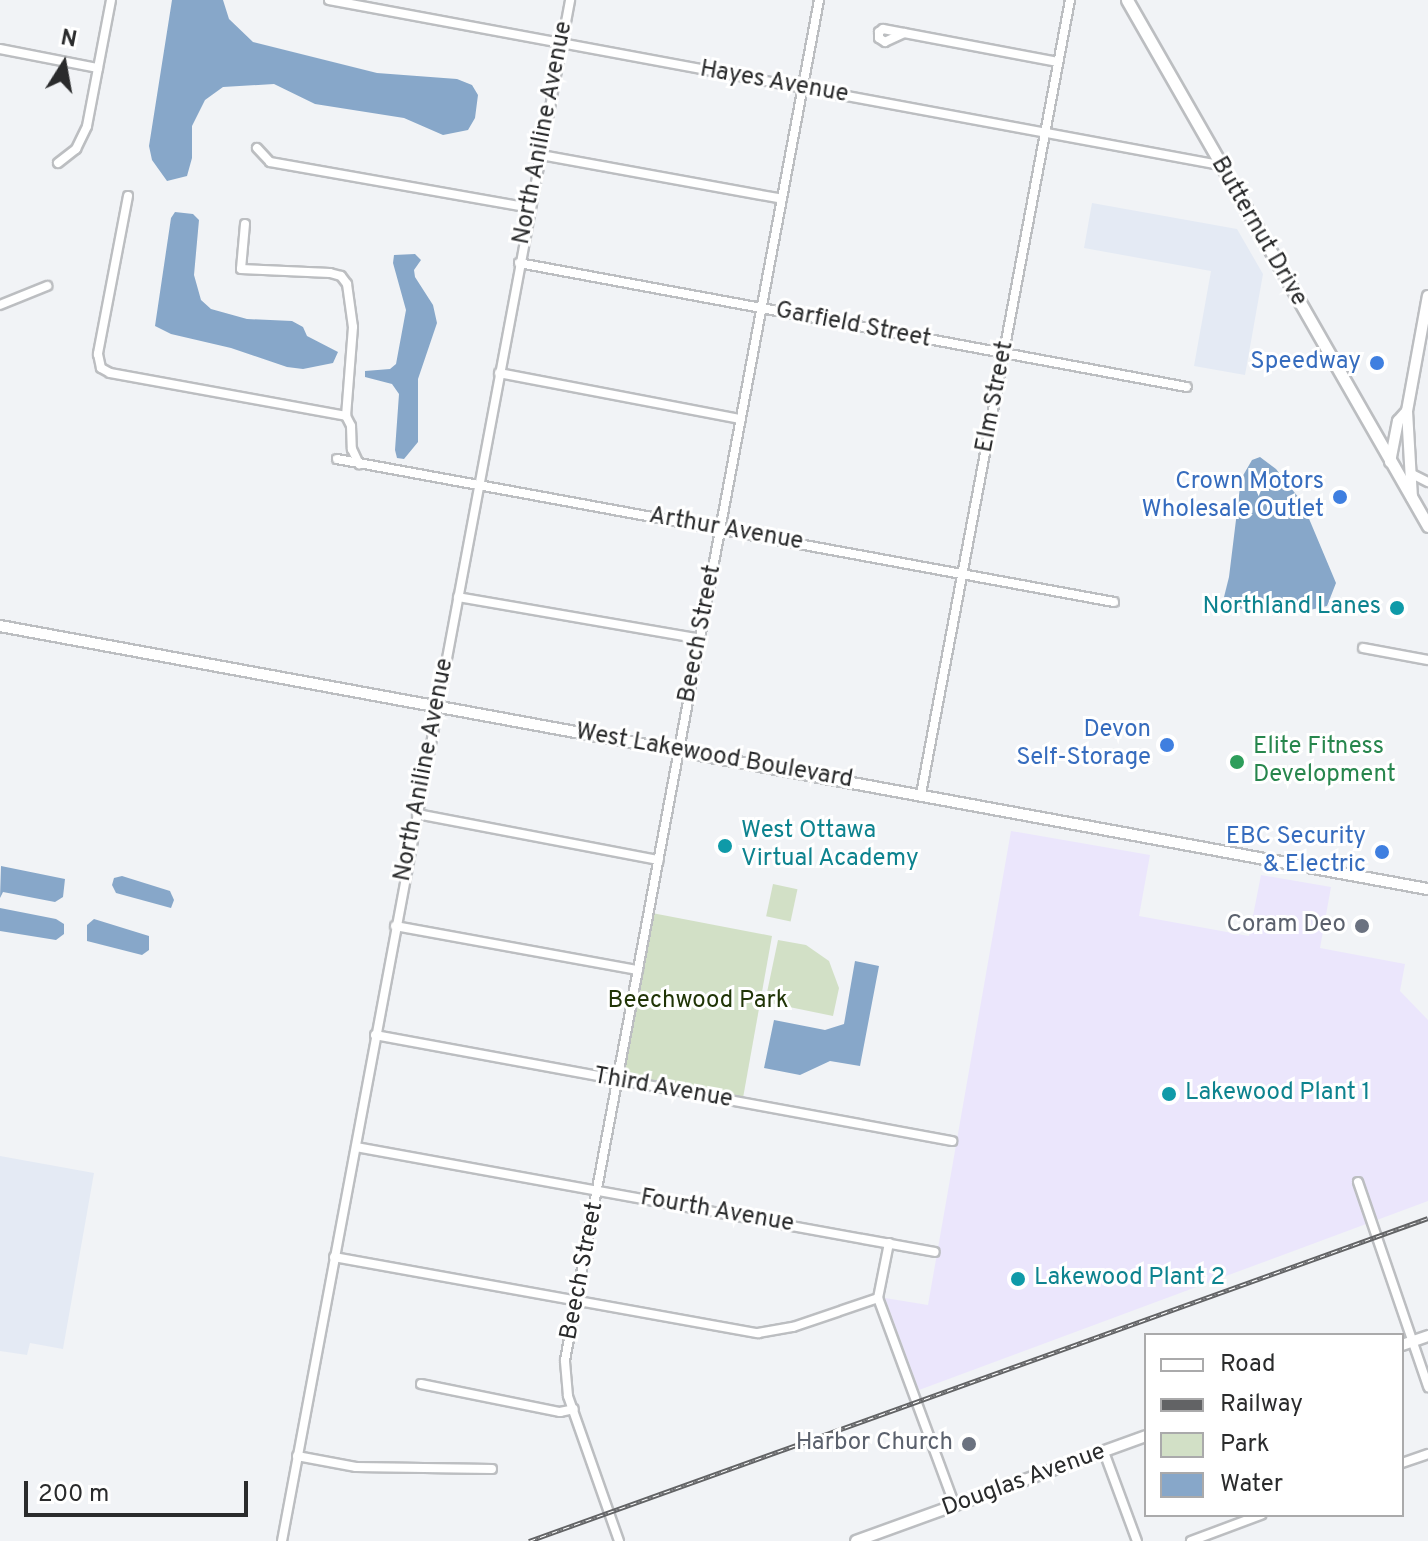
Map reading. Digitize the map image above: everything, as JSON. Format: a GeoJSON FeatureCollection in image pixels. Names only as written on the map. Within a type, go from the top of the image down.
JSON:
{"type":"FeatureCollection","features":[{"type":"Feature","properties":{"kind":"main road","name":"Butternut Drive"},"geometry":{"type":"LineString","coordinates":[[1127,0],[1428,526]]}},
{"type":"Feature","properties":{"kind":"street"},"geometry":{"type":"LineString","coordinates":[[58,163],[81,142],[111,0]]}},
{"type":"Feature","properties":{"kind":"street","name":"Hayes Avenue"},"geometry":{"type":"LineString","coordinates":[[329,0],[1219,165]]}},
{"type":"Feature","properties":{"kind":"street","name":"North Aniline Avenue"},"geometry":{"type":"LineString","coordinates":[[282,1541],[570,0]]}},
{"type":"Feature","properties":{"kind":"street","name":"Beech Street"},"geometry":{"type":"LineString","coordinates":[[619,1541],[565,1380],[565,1360],[819,0]]}},
{"type":"Feature","properties":{"kind":"street","name":"Elm Street"},"geometry":{"type":"LineString","coordinates":[[921,794],[1070,0]]}},
{"type":"Feature","properties":{"kind":"street"},"geometry":{"type":"LineString","coordinates":[[904,33],[1058,62]]}},
{"type":"Feature","properties":{"kind":"street"},"geometry":{"type":"LineString","coordinates":[[0,49],[98,68]]}},
{"type":"Feature","properties":{"kind":"street"},"geometry":{"type":"LineString","coordinates":[[257,148],[270,162],[530,208]]}},
{"type":"Feature","properties":{"kind":"street"},"geometry":{"type":"LineString","coordinates":[[541,155],[782,199]]}},
{"type":"Feature","properties":{"kind":"street"},"geometry":{"type":"LineString","coordinates":[[128,196],[98,354],[101,368],[125,376],[346,416]]}},
{"type":"Feature","properties":{"kind":"street"},"geometry":{"type":"LineString","coordinates":[[245,224],[241,269],[341,276],[352,299],[346,416],[351,426],[352,449],[359,464]]}},
{"type":"Feature","properties":{"kind":"street","name":"Garfield Street"},"geometry":{"type":"LineString","coordinates":[[519,263],[1187,387]]}},
{"type":"Feature","properties":{"kind":"street"},"geometry":{"type":"LineString","coordinates":[[0,305],[47,286]]}},
{"type":"Feature","properties":{"kind":"street"},"geometry":{"type":"LineString","coordinates":[[1412,498],[1407,411],[1428,296]]}},
{"type":"Feature","properties":{"kind":"street"},"geometry":{"type":"LineString","coordinates":[[499,373],[741,419]]}},
{"type":"Feature","properties":{"kind":"street"},"geometry":{"type":"LineString","coordinates":[[1390,462],[1398,421],[1407,411]]}},
{"type":"Feature","properties":{"kind":"street","name":"Arthur Avenue"},"geometry":{"type":"LineString","coordinates":[[337,459],[1114,602]]}},
{"type":"Feature","properties":{"kind":"street"},"geometry":{"type":"LineString","coordinates":[[1412,474],[1428,482]]}},
{"type":"Feature","properties":{"kind":"street"},"geometry":{"type":"LineString","coordinates":[[458,597],[700,639]]}},
{"type":"Feature","properties":{"kind":"street","name":"West Lakewood Boulevard"},"geometry":{"type":"LineString","coordinates":[[0,626],[1428,889]]}},
{"type":"Feature","properties":{"kind":"street"},"geometry":{"type":"LineString","coordinates":[[1363,648],[1428,660]]}},
{"type":"Feature","properties":{"kind":"street"},"geometry":{"type":"LineString","coordinates":[[417,814],[659,860]]}},
{"type":"Feature","properties":{"kind":"street"},"geometry":{"type":"LineString","coordinates":[[395,926],[638,970]]}},
{"type":"Feature","properties":{"kind":"street","name":"Third Avenue"},"geometry":{"type":"LineString","coordinates":[[375,1035],[952,1141]]}},
{"type":"Feature","properties":{"kind":"street","name":"Fourth Avenue"},"geometry":{"type":"LineString","coordinates":[[356,1147],[935,1252]]}},
{"type":"Feature","properties":{"kind":"street"},"geometry":{"type":"LineString","coordinates":[[1358,1182],[1404,1333]]}},
{"type":"Feature","properties":{"kind":"street"},"geometry":{"type":"LineString","coordinates":[[889,1243],[878,1298],[955,1506]]}},
{"type":"Feature","properties":{"kind":"street"},"geometry":{"type":"LineString","coordinates":[[334,1257],[768,1333],[878,1298]]}},
{"type":"Feature","properties":{"kind":"street"},"geometry":{"type":"LineString","coordinates":[[1428,1336],[1407,1344],[1428,1387]]}},
{"type":"Feature","properties":{"kind":"street"},"geometry":{"type":"LineString","coordinates":[[421,1384],[560,1412],[574,1409]]}},
{"type":"Feature","properties":{"kind":"street","name":"Douglas Avenue"},"geometry":{"type":"LineString","coordinates":[[856,1541],[1144,1437]]}},
{"type":"Feature","properties":{"kind":"street"},"geometry":{"type":"LineString","coordinates":[[1104,1452],[1137,1541]]}},
{"type":"Feature","properties":{"kind":"street"},"geometry":{"type":"LineString","coordinates":[[1404,1462],[1428,1454]]}},
{"type":"Feature","properties":{"kind":"street"},"geometry":{"type":"LineString","coordinates":[[297,1456],[356,1467],[492,1469]]}},
{"type":"Feature","properties":{"kind":"street"},"geometry":{"type":"LineString","coordinates":[[1191,1541],[1256,1517]]}},
{"type":"Feature","properties":{"kind":"shaded area"},"geometry":{"type":"Polygon","coordinates":[[[1092,203],[1237,229],[1263,274],[1245,375],[1194,366],[1211,271],[1084,248],[1092,203]]]}},
{"type":"Feature","properties":{"kind":"shaded area"},"geometry":{"type":"Polygon","coordinates":[[[1011,831],[1150,855],[1139,916],[1249,936],[1261,875],[1331,887],[1320,948],[1405,964],[1400,991],[1428,1020],[1428,1201],[919,1390],[885,1298],[928,1305],[1011,831]]]}},
{"type":"Feature","properties":{"kind":"shaded area"},"geometry":{"type":"Polygon","coordinates":[[[0,1156],[94,1173],[63,1349],[30,1343],[27,1355],[0,1351],[0,1156]]]}},
{"type":"Feature","properties":{"kind":"green space"},"geometry":{"type":"Polygon","coordinates":[[[773,884],[797,889],[791,921],[766,916],[773,884]]]}},
{"type":"Feature","properties":{"kind":"green space","name":"Beechwood Park"},"geometry":{"type":"Polygon","coordinates":[[[652,913],[772,936],[743,1098],[632,1078],[624,1072],[652,913]]]}},
{"type":"Feature","properties":{"kind":"green space"},"geometry":{"type":"Polygon","coordinates":[[[778,940],[806,945],[829,961],[839,988],[833,1016],[765,1002],[778,940]]]}},
{"type":"Feature","properties":{"kind":"water"},"geometry":{"type":"Polygon","coordinates":[[[172,0],[223,0],[229,19],[253,42],[377,73],[457,79],[472,85],[478,95],[475,118],[468,130],[443,135],[404,118],[315,104],[274,84],[223,87],[205,100],[192,126],[192,158],[187,176],[167,181],[152,160],[149,146],[172,0]]]}},
{"type":"Feature","properties":{"kind":"water"},"geometry":{"type":"Polygon","coordinates":[[[175,212],[193,214],[199,220],[194,275],[201,300],[211,309],[247,319],[292,321],[303,327],[307,336],[338,352],[333,363],[303,369],[287,367],[231,348],[171,334],[155,326],[171,218],[175,212]]]}},
{"type":"Feature","properties":{"kind":"water"},"geometry":{"type":"Polygon","coordinates":[[[415,254],[421,260],[414,270],[415,277],[433,305],[437,323],[418,379],[418,442],[404,459],[397,458],[395,450],[399,394],[392,384],[365,377],[365,371],[390,369],[396,364],[406,310],[393,263],[394,255],[415,254]]]}},
{"type":"Feature","properties":{"kind":"water"},"geometry":{"type":"Polygon","coordinates":[[[1260,457],[1276,469],[1302,502],[1336,583],[1327,606],[1293,614],[1268,614],[1222,605],[1229,577],[1241,479],[1252,460],[1260,457]]]}},
{"type":"Feature","properties":{"kind":"water"},"geometry":{"type":"Polygon","coordinates":[[[1,866],[65,879],[63,897],[55,902],[3,892],[0,898],[1,866]]]}},
{"type":"Feature","properties":{"kind":"water"},"geometry":{"type":"Polygon","coordinates":[[[122,876],[170,891],[174,900],[171,908],[116,893],[112,885],[114,878],[122,876]]]}},
{"type":"Feature","properties":{"kind":"water"},"geometry":{"type":"Polygon","coordinates":[[[0,908],[56,919],[64,924],[64,934],[56,940],[0,931],[0,908]]]}},
{"type":"Feature","properties":{"kind":"water"},"geometry":{"type":"Polygon","coordinates":[[[94,919],[149,936],[149,950],[142,955],[87,941],[87,925],[94,919]]]}},
{"type":"Feature","properties":{"kind":"water"},"geometry":{"type":"Polygon","coordinates":[[[855,961],[879,966],[860,1066],[830,1061],[800,1075],[764,1068],[774,1020],[825,1030],[844,1024],[855,961]]]}},
{"type":"Feature","properties":{"kind":"railway"},"geometry":{"type":"LineString","coordinates":[[529,1541],[1428,1218]]}},
{"type":"Feature","properties":{"kind":"place","name":"Speedway"},"geometry":{"type":"Point","coordinates":[1377,363]}},
{"type":"Feature","properties":{"kind":"place","name":"Crown Motors Wholesale Outlet"},"geometry":{"type":"Point","coordinates":[1340,497]}},
{"type":"Feature","properties":{"kind":"place","name":"Northland Lanes"},"geometry":{"type":"Point","coordinates":[1397,608]}},
{"type":"Feature","properties":{"kind":"place","name":"Devon Self-Storage"},"geometry":{"type":"Point","coordinates":[1167,745]}},
{"type":"Feature","properties":{"kind":"place","name":"Elite Fitness Development"},"geometry":{"type":"Point","coordinates":[1237,762]}},
{"type":"Feature","properties":{"kind":"place","name":"West Ottawa Virtual Academy"},"geometry":{"type":"Point","coordinates":[725,846]}},
{"type":"Feature","properties":{"kind":"place","name":"EBC Security & Electric"},"geometry":{"type":"Point","coordinates":[1382,852]}},
{"type":"Feature","properties":{"kind":"place","name":"Coram Deo"},"geometry":{"type":"Point","coordinates":[1362,926]}},
{"type":"Feature","properties":{"kind":"place","name":"Lakewood Plant 1"},"geometry":{"type":"Point","coordinates":[1169,1094]}},
{"type":"Feature","properties":{"kind":"place","name":"Lakewood Plant 2"},"geometry":{"type":"Point","coordinates":[1018,1279]}},
{"type":"Feature","properties":{"kind":"place","name":"Harbor Church"},"geometry":{"type":"Point","coordinates":[969,1444]}}]}
